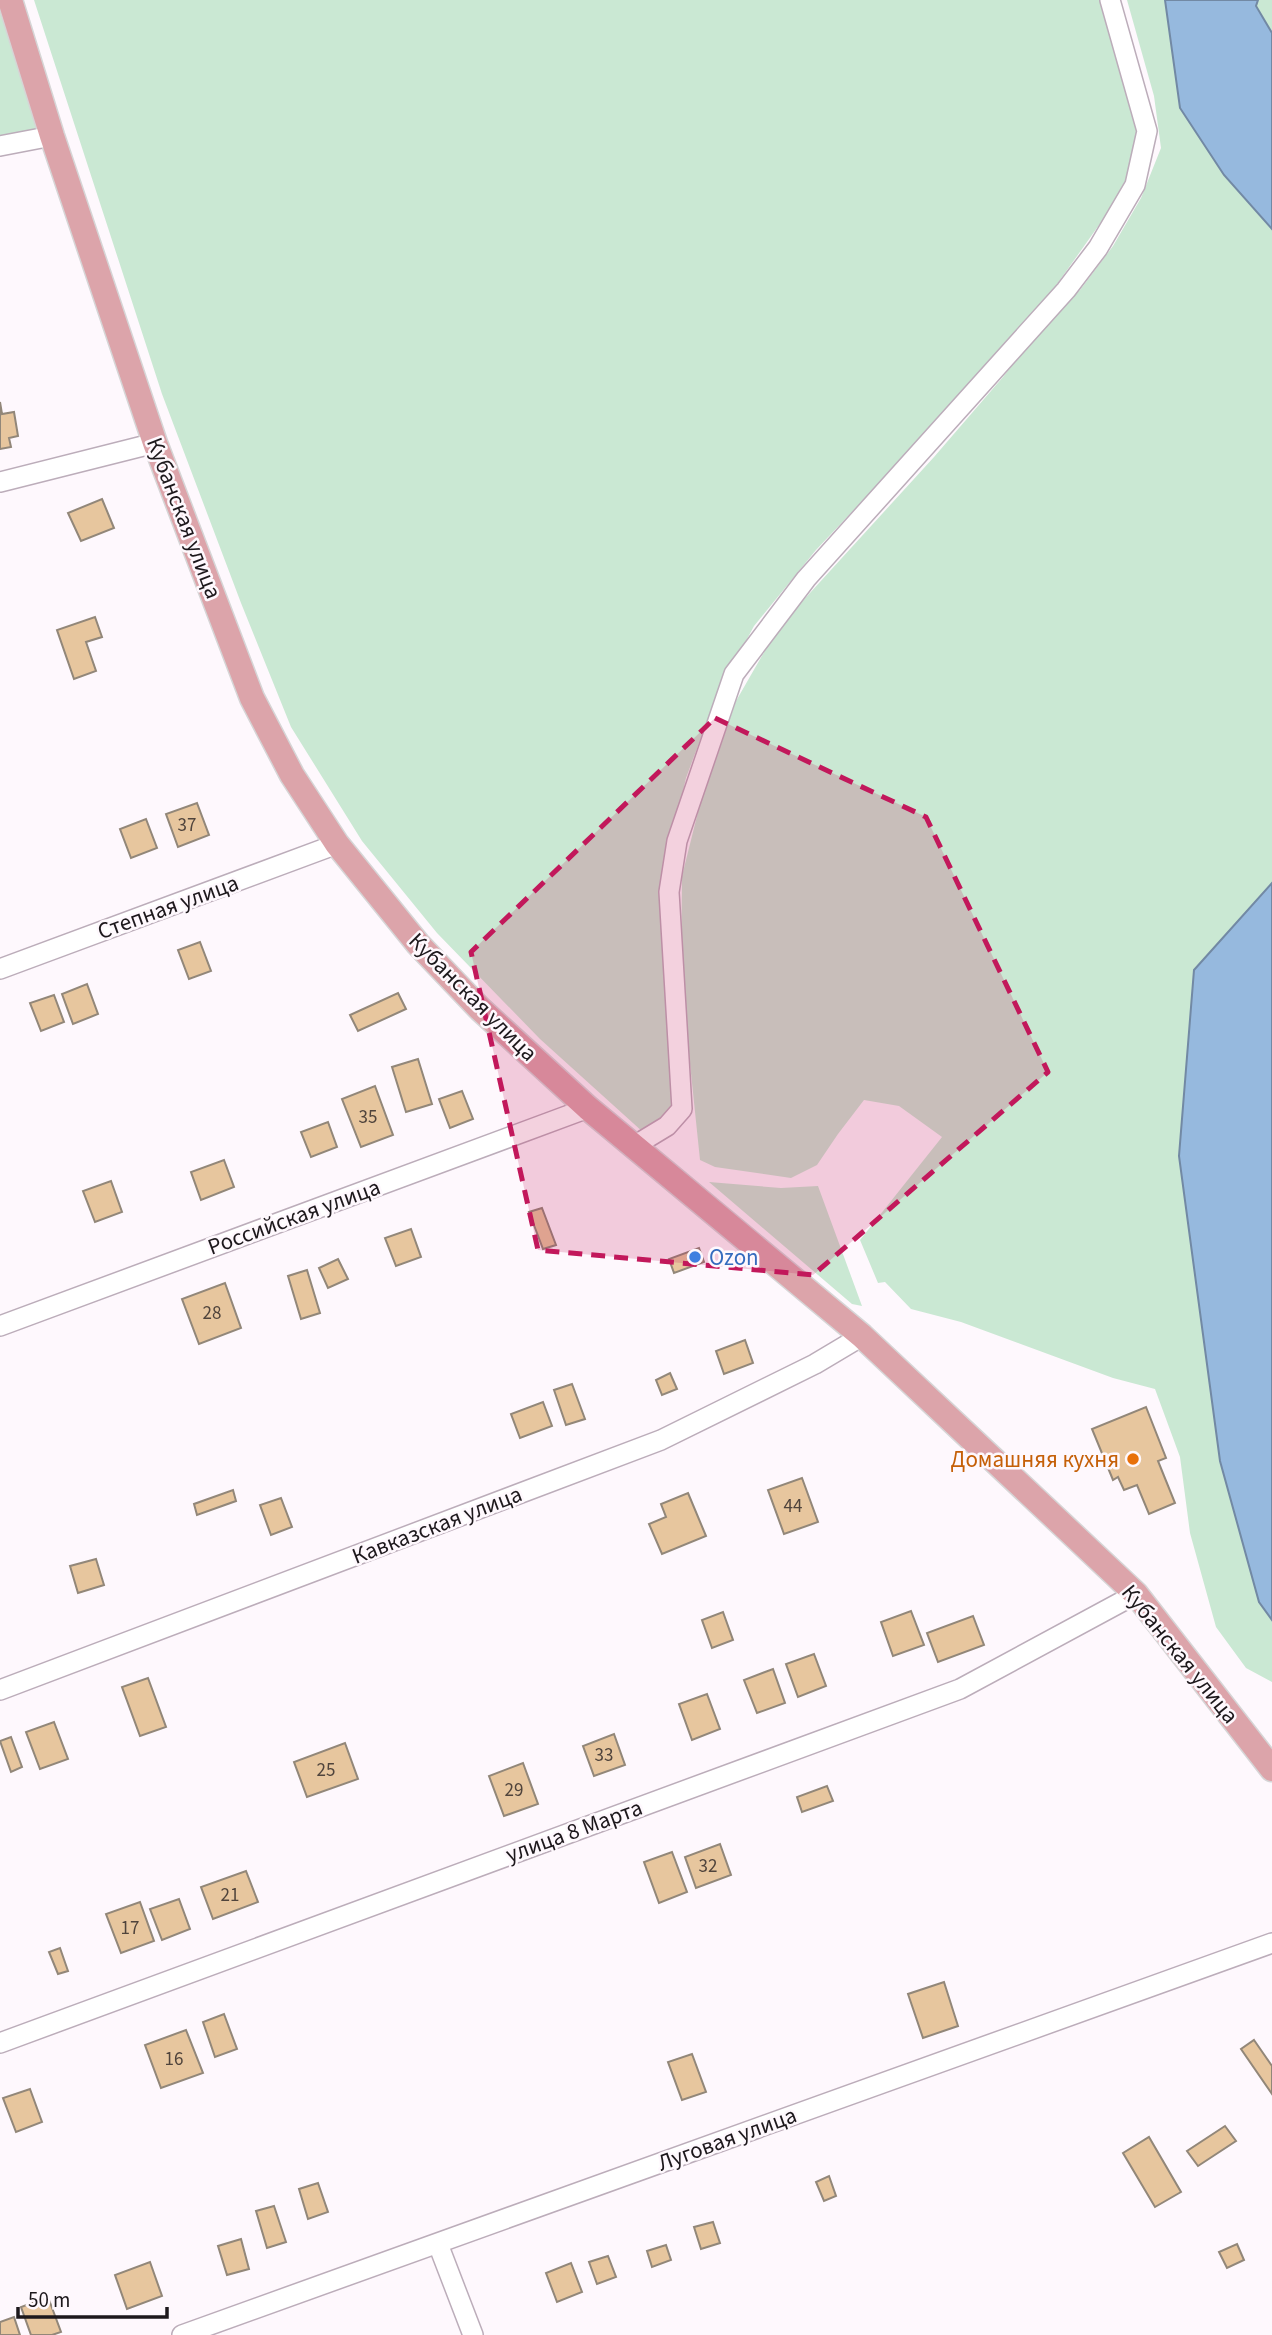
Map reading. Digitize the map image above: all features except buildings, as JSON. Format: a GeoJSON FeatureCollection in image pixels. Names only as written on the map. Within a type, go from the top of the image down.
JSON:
{"type":"FeatureCollection","features":[{"type":"Feature","properties":{"kind":"main road","name":"Кубанская улица"},"geometry":{"type":"LineString","coordinates":[[10,0],[52,136],[155,443],[252,698],[292,775],[337,844],[418,944],[480,1009],[588,1108],[862,1336],[1136,1594],[1272,1769]]}},
{"type":"Feature","properties":{"kind":"street"},"geometry":{"type":"LineString","coordinates":[[634,1146],[667,1126],[682,1109],[669,892],[677,841],[734,674],[806,579],[1066,290],[1098,248],[1135,185],[1147,131],[1110,0]]}},
{"type":"Feature","properties":{"kind":"street"},"geometry":{"type":"LineString","coordinates":[[0,146],[52,136]]}},
{"type":"Feature","properties":{"kind":"street"},"geometry":{"type":"LineString","coordinates":[[0,482],[155,443]]}},
{"type":"Feature","properties":{"kind":"street","name":"Степная улица"},"geometry":{"type":"LineString","coordinates":[[0,969],[337,844]]}},
{"type":"Feature","properties":{"kind":"street","name":"Российская улица"},"geometry":{"type":"LineString","coordinates":[[0,1326],[588,1108]]}},
{"type":"Feature","properties":{"kind":"street","name":"Кавказская улица"},"geometry":{"type":"LineString","coordinates":[[0,1690],[661,1440],[815,1364],[862,1336]]}},
{"type":"Feature","properties":{"kind":"street","name":"улица 8 Марта"},"geometry":{"type":"LineString","coordinates":[[0,2043],[960,1689],[1136,1594]]}},
{"type":"Feature","properties":{"kind":"street","name":"Луговая улица"},"geometry":{"type":"LineString","coordinates":[[182,2335],[1272,1943]]}},
{"type":"Feature","properties":{"kind":"street"},"geometry":{"type":"LineString","coordinates":[[438,2244],[473,2335]]}},
{"type":"Feature","properties":{"kind":"highlighted area"},"geometry":{"type":"Polygon","coordinates":[[[715,718],[926,817],[1048,1072],[813,1275],[538,1250],[471,952],[715,718]]]}},
{"type":"Feature","properties":{"kind":"green space"},"geometry":{"type":"Polygon","coordinates":[[[34,0],[1103,0],[1135,106],[1138,139],[1126,187],[1055,287],[899,462],[816,550],[754,626],[716,697],[686,778],[670,847],[666,957],[672,1113],[644,1133],[540,1039],[437,933],[362,841],[291,727],[162,394],[34,0]]]}},
{"type":"Feature","properties":{"kind":"green space"},"geometry":{"type":"Polygon","coordinates":[[[1127,0],[1165,0],[1170,26],[1224,175],[1272,229],[1272,883],[1194,970],[1179,1156],[1199,1300],[1259,1602],[1272,1620],[1272,1682],[1246,1668],[1216,1627],[1190,1533],[1180,1457],[1155,1389],[1113,1378],[961,1322],[911,1309],[885,1282],[878,1283],[860,1240],[942,1137],[899,1106],[864,1100],[817,1165],[791,1178],[715,1167],[700,1160],[681,977],[682,876],[699,808],[736,701],[778,628],[934,457],[1003,377],[1044,322],[1080,290],[1113,246],[1141,198],[1161,148],[1154,96],[1127,0]]]}},
{"type":"Feature","properties":{"kind":"green space"},"geometry":{"type":"Polygon","coordinates":[[[1258,0],[1272,0],[1272,33],[1256,6],[1258,0]]]}},
{"type":"Feature","properties":{"kind":"green space"},"geometry":{"type":"Polygon","coordinates":[[[0,12],[40,130],[0,137],[0,12]]]}},
{"type":"Feature","properties":{"kind":"green space"},"geometry":{"type":"Polygon","coordinates":[[[709,1182],[781,1188],[818,1186],[862,1306],[852,1304],[709,1182]]]}},
{"type":"Feature","properties":{"kind":"water"},"geometry":{"type":"Polygon","coordinates":[[[1165,0],[1258,0],[1256,6],[1272,33],[1272,229],[1224,175],[1180,108],[1165,0]]]}},
{"type":"Feature","properties":{"kind":"water"},"geometry":{"type":"Polygon","coordinates":[[[1272,883],[1272,1620],[1259,1602],[1220,1461],[1179,1156],[1194,970],[1272,883]]]}},
{"type":"Feature","properties":{"kind":"place","name":"Ozon"},"geometry":{"type":"Point","coordinates":[695,1257]}},
{"type":"Feature","properties":{"kind":"place","name":"Домашняя кухня"},"geometry":{"type":"Point","coordinates":[1133,1459]}}]}
